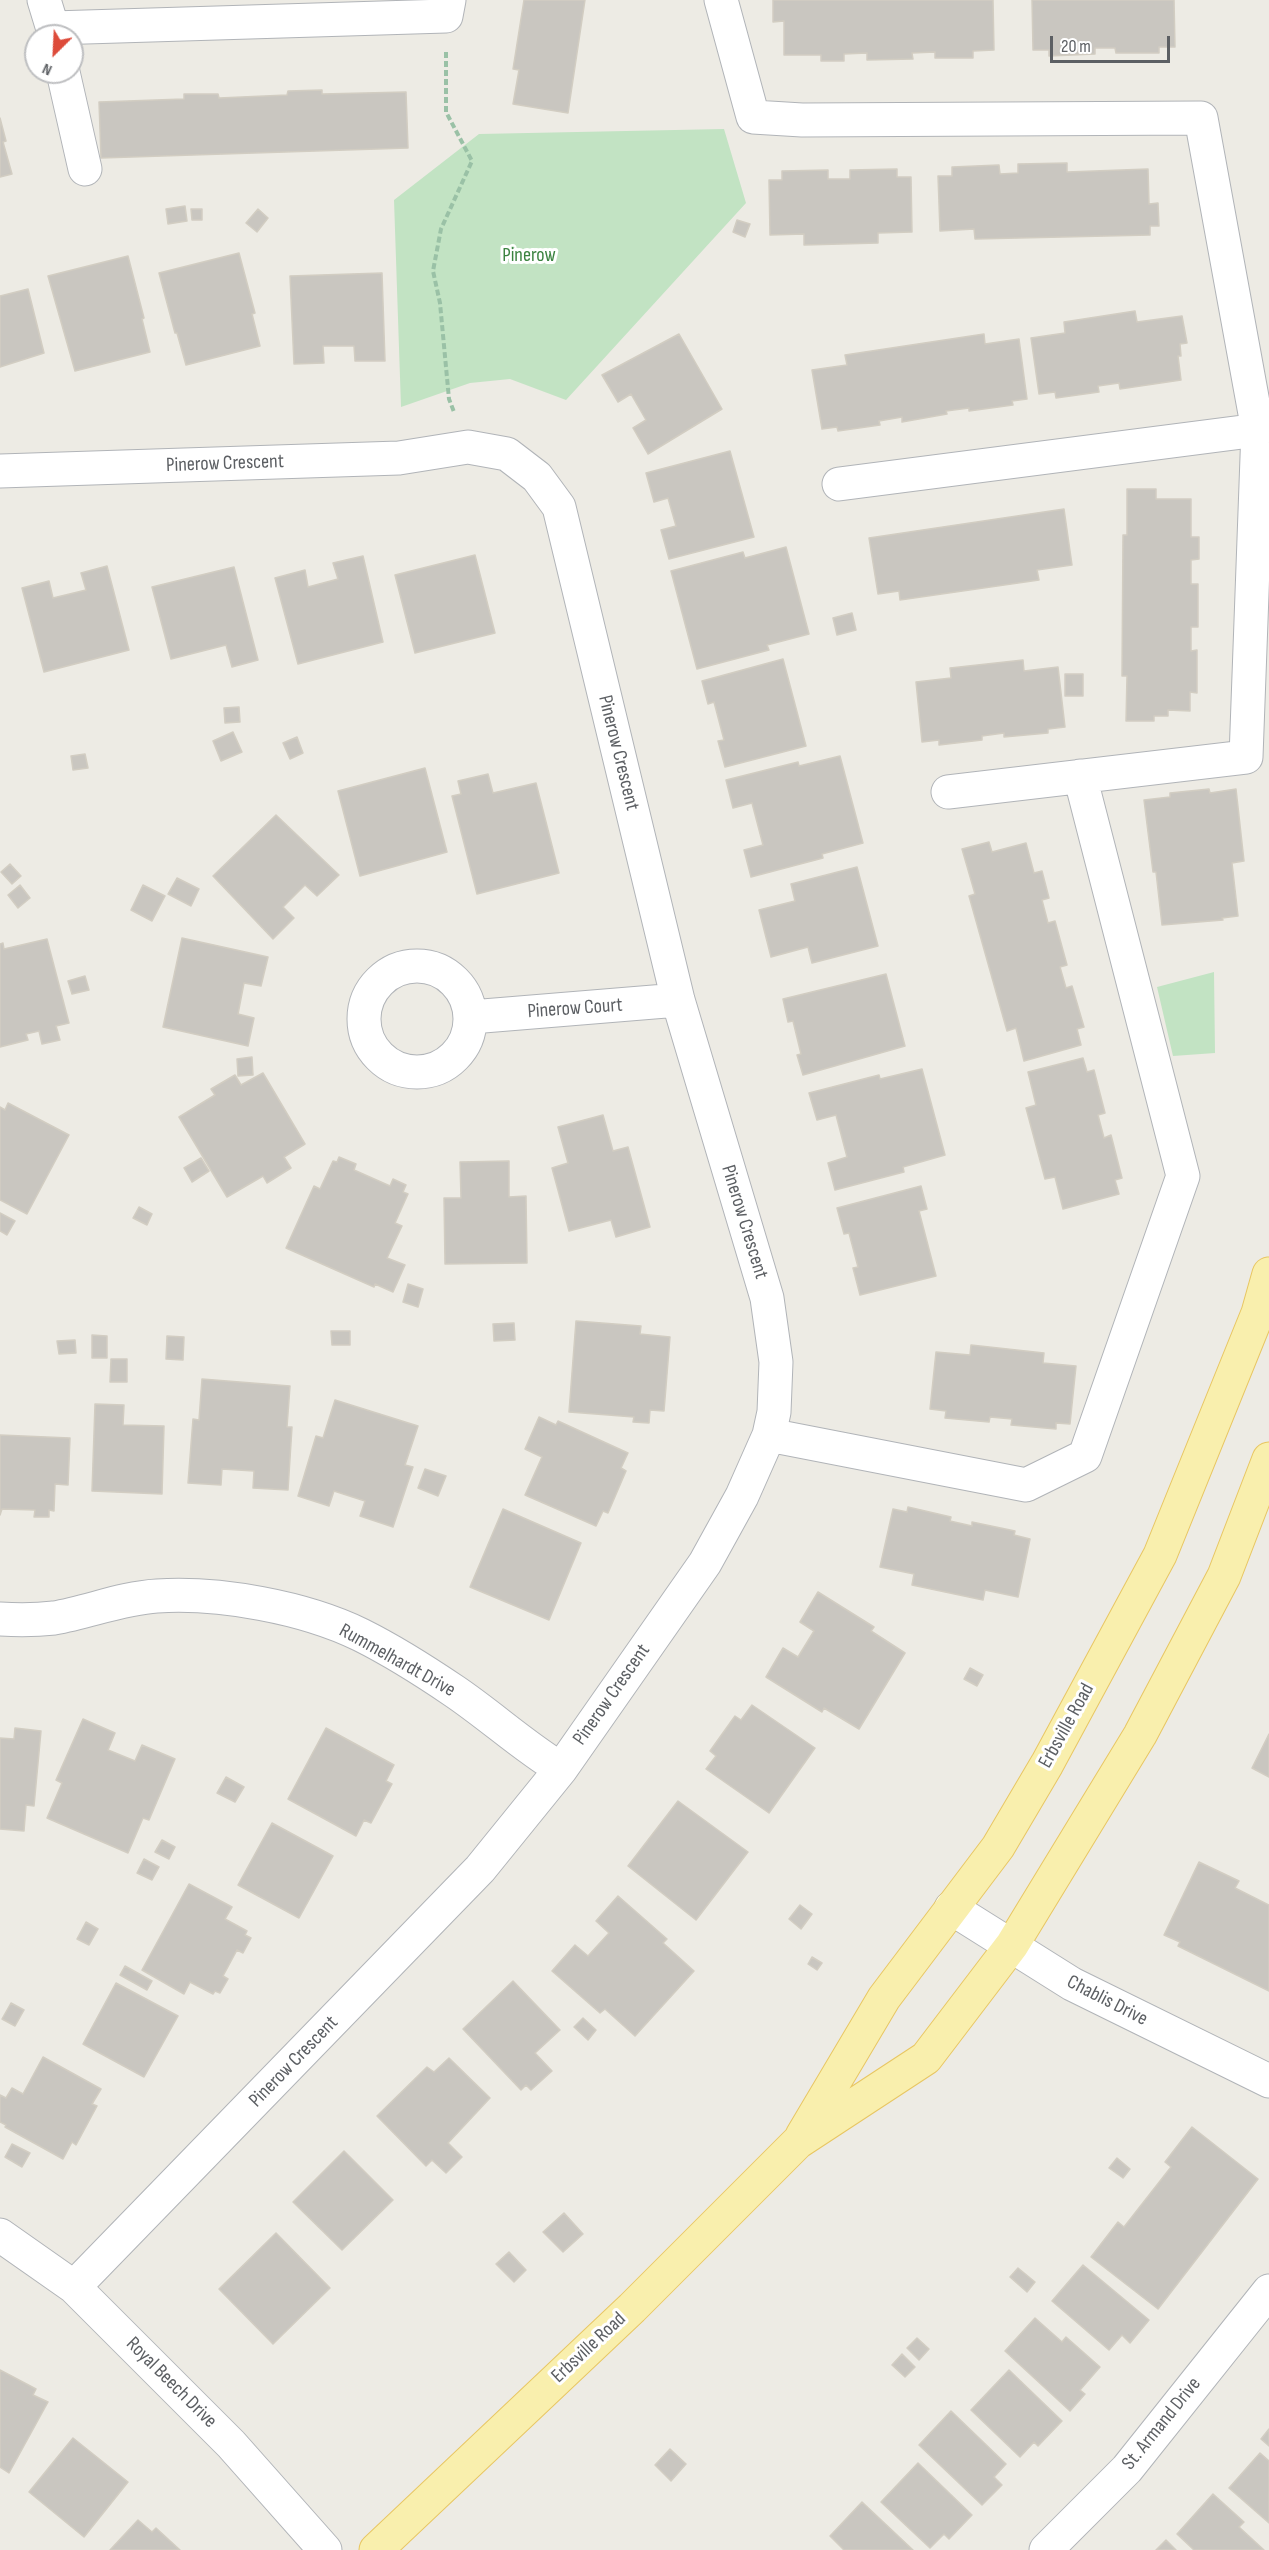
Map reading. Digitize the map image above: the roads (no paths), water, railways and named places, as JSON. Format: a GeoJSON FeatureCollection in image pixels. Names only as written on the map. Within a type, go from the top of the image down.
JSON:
{"type":"FeatureCollection","features":[{"type":"Feature","properties":{"kind":"main road","name":"Erbsville Road"},"geometry":{"type":"LineString","coordinates":[[798,2142],[884,1998],[998,1847],[1042,1773],[1160,1555],[1258,1313],[1269,1274]]}},
{"type":"Feature","properties":{"kind":"main road","name":"Erbsville Road"},"geometry":{"type":"LineString","coordinates":[[376,2550],[632,2308],[798,2142],[926,2058],[1012,1945],[1140,1735],[1224,1576],[1269,1459]]}},
{"type":"Feature","properties":{"kind":"street"},"geometry":{"type":"LineString","coordinates":[[721,0],[753,117],[802,120],[1202,118],[1258,430],[1246,757],[948,792]]}},
{"type":"Feature","properties":{"kind":"street"},"geometry":{"type":"LineString","coordinates":[[51,21],[447,8]]}},
{"type":"Feature","properties":{"kind":"street"},"geometry":{"type":"LineString","coordinates":[[66,84],[85,169]]}},
{"type":"Feature","properties":{"kind":"street"},"geometry":{"type":"LineString","coordinates":[[839,484],[1258,430]]}},
{"type":"Feature","properties":{"kind":"street","name":"Pinerow Crescent"},"geometry":{"type":"LineString","coordinates":[[0,471],[399,458],[468,447],[507,454],[537,477],[559,507],[678,1000],[767,1298],[776,1362],[774,1412],[769,1435],[742,1496],[705,1563],[561,1769],[480,1869],[74,2287]]}},
{"type":"Feature","properties":{"kind":"street"},"geometry":{"type":"LineString","coordinates":[[769,1435],[1026,1485],[1084,1456],[1183,1176],[1080,776]]}},
{"type":"Feature","properties":{"kind":"street","name":"Pinerow Court"},"geometry":{"type":"LineString","coordinates":[[471,1017],[678,1000]]}},
{"type":"Feature","properties":{"kind":"street","name":"Rummelhardt Drive"},"geometry":{"type":"LineString","coordinates":[[0,1619],[25,1620],[56,1617],[92,1607],[156,1596],[243,1599],[322,1620],[360,1635],[455,1692],[526,1748],[561,1769]]}},
{"type":"Feature","properties":{"kind":"street","name":"Chablis Drive"},"geometry":{"type":"LineString","coordinates":[[951,1908],[1072,1984],[1269,2081]]}},
{"type":"Feature","properties":{"kind":"street","name":"Royal Beech Drive"},"geometry":{"type":"LineString","coordinates":[[0,2235],[74,2287],[231,2444],[326,2550]]}},
{"type":"Feature","properties":{"kind":"street","name":"St. Armand Drive"},"geometry":{"type":"LineString","coordinates":[[1046,2550],[1126,2469],[1269,2291]]}},
{"type":"Feature","properties":{"kind":"park label","name":"Pinerow"},"geometry":{"type":"Point","coordinates":[529,256]}}]}
